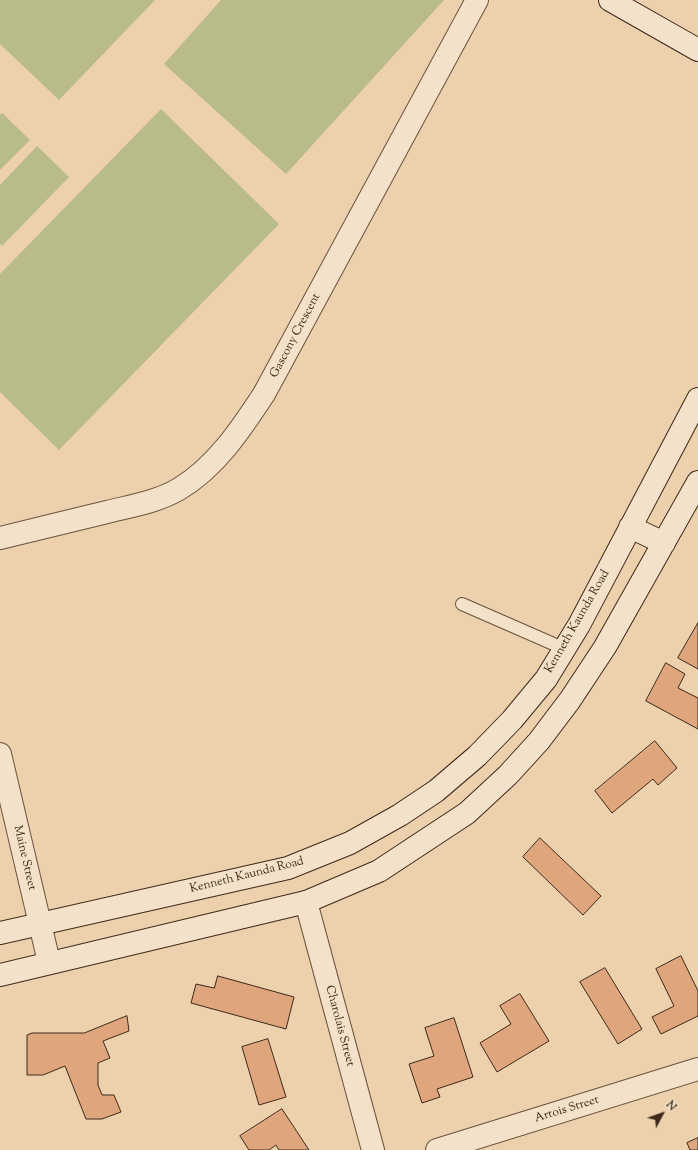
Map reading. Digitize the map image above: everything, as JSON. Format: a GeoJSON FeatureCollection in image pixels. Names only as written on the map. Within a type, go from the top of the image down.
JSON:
{"type":"FeatureCollection","features":[{"type":"Feature","properties":{"kind":"main road","name":"Gascony Crescent"},"geometry":{"type":"LineString","coordinates":[[0,538],[155,500],[179,489],[189,482],[200,474],[222,452],[245,423],[264,394],[477,0]]}},
{"type":"Feature","properties":{"kind":"main road"},"geometry":{"type":"LineString","coordinates":[[610,0],[698,50]]}},
{"type":"Feature","properties":{"kind":"main road","name":"Kenneth Kaunda Road"},"geometry":{"type":"LineString","coordinates":[[0,933],[288,868],[350,843],[400,815],[436,791],[477,756],[522,708],[546,679],[565,649],[698,399]]}},
{"type":"Feature","properties":{"kind":"main road"},"geometry":{"type":"LineString","coordinates":[[0,974],[306,902],[344,887],[385,867],[467,813],[508,775],[539,740],[570,700],[605,647],[698,482]]}},
{"type":"Feature","properties":{"kind":"main road"},"geometry":{"type":"LineString","coordinates":[[630,527],[664,543]]}},
{"type":"Feature","properties":{"kind":"main road","name":"Maine Street"},"geometry":{"type":"LineString","coordinates":[[0,754],[49,962]]}},
{"type":"Feature","properties":{"kind":"main road","name":"Charolais Street"},"geometry":{"type":"LineString","coordinates":[[306,902],[373,1150]]}},
{"type":"Feature","properties":{"kind":"main road","name":"Artois Street"},"geometry":{"type":"LineString","coordinates":[[437,1150],[698,1069]]}},
{"type":"Feature","properties":{"kind":"lane"},"geometry":{"type":"LineString","coordinates":[[462,604],[565,649]]}},
{"type":"Feature","properties":{"kind":"green space"},"geometry":{"type":"Polygon","coordinates":[[[0,0],[155,0],[59,100],[0,44],[0,0]]]}},
{"type":"Feature","properties":{"kind":"green space"},"geometry":{"type":"Polygon","coordinates":[[[221,0],[444,0],[286,174],[164,64],[221,0]]]}},
{"type":"Feature","properties":{"kind":"green space"},"geometry":{"type":"Polygon","coordinates":[[[161,109],[279,224],[59,450],[0,392],[0,274],[161,109]]]}},
{"type":"Feature","properties":{"kind":"green space"},"geometry":{"type":"Polygon","coordinates":[[[2,113],[30,140],[0,170],[0,115],[2,113]]]}},
{"type":"Feature","properties":{"kind":"green space"},"geometry":{"type":"Polygon","coordinates":[[[37,146],[69,177],[2,246],[0,244],[0,185],[37,146]]]}},
{"type":"Feature","properties":{"kind":"building"},"geometry":{"type":"Polygon","coordinates":[[[698,623],[698,669],[678,658],[698,623]]]}},
{"type":"Feature","properties":{"kind":"building"},"geometry":{"type":"Polygon","coordinates":[[[666,663],[685,674],[678,688],[698,698],[698,729],[646,701],[666,663]]]}},
{"type":"Feature","properties":{"kind":"building"},"geometry":{"type":"Polygon","coordinates":[[[655,741],[677,768],[658,785],[653,779],[612,813],[595,791],[655,741]]]}},
{"type":"Feature","properties":{"kind":"building"},"geometry":{"type":"Polygon","coordinates":[[[540,838],[601,896],[583,915],[523,857],[540,838]]]}},
{"type":"Feature","properties":{"kind":"building"},"geometry":{"type":"Polygon","coordinates":[[[681,956],[698,991],[698,1016],[661,1034],[652,1017],[674,1006],[656,969],[681,956]]]}},
{"type":"Feature","properties":{"kind":"building"},"geometry":{"type":"Polygon","coordinates":[[[605,968],[642,1029],[618,1044],[580,982],[605,968]]]}},
{"type":"Feature","properties":{"kind":"building"},"geometry":{"type":"Polygon","coordinates":[[[218,976],[294,997],[286,1029],[191,1003],[196,984],[214,988],[218,976]]]}},
{"type":"Feature","properties":{"kind":"building"},"geometry":{"type":"Polygon","coordinates":[[[520,994],[549,1041],[497,1072],[480,1043],[511,1024],[500,1006],[520,994]]]}},
{"type":"Feature","properties":{"kind":"building"},"geometry":{"type":"Polygon","coordinates":[[[127,1016],[129,1031],[103,1041],[110,1058],[98,1063],[98,1085],[102,1095],[114,1095],[121,1112],[102,1119],[86,1119],[65,1066],[43,1075],[27,1075],[27,1035],[32,1033],[84,1033],[127,1016]]]}},
{"type":"Feature","properties":{"kind":"building"},"geometry":{"type":"Polygon","coordinates":[[[454,1018],[473,1077],[437,1089],[440,1097],[422,1103],[409,1064],[434,1056],[425,1028],[454,1018]]]}},
{"type":"Feature","properties":{"kind":"building"},"geometry":{"type":"Polygon","coordinates":[[[268,1039],[286,1097],[259,1105],[242,1047],[268,1039]]]}},
{"type":"Feature","properties":{"kind":"building"},"geometry":{"type":"Polygon","coordinates":[[[282,1109],[309,1150],[279,1150],[276,1145],[269,1150],[249,1150],[240,1136],[282,1109]]]}},
{"type":"Feature","properties":{"kind":"building"},"geometry":{"type":"Polygon","coordinates":[[[698,1138],[698,1150],[690,1150],[687,1143],[698,1138]]]}}]}
